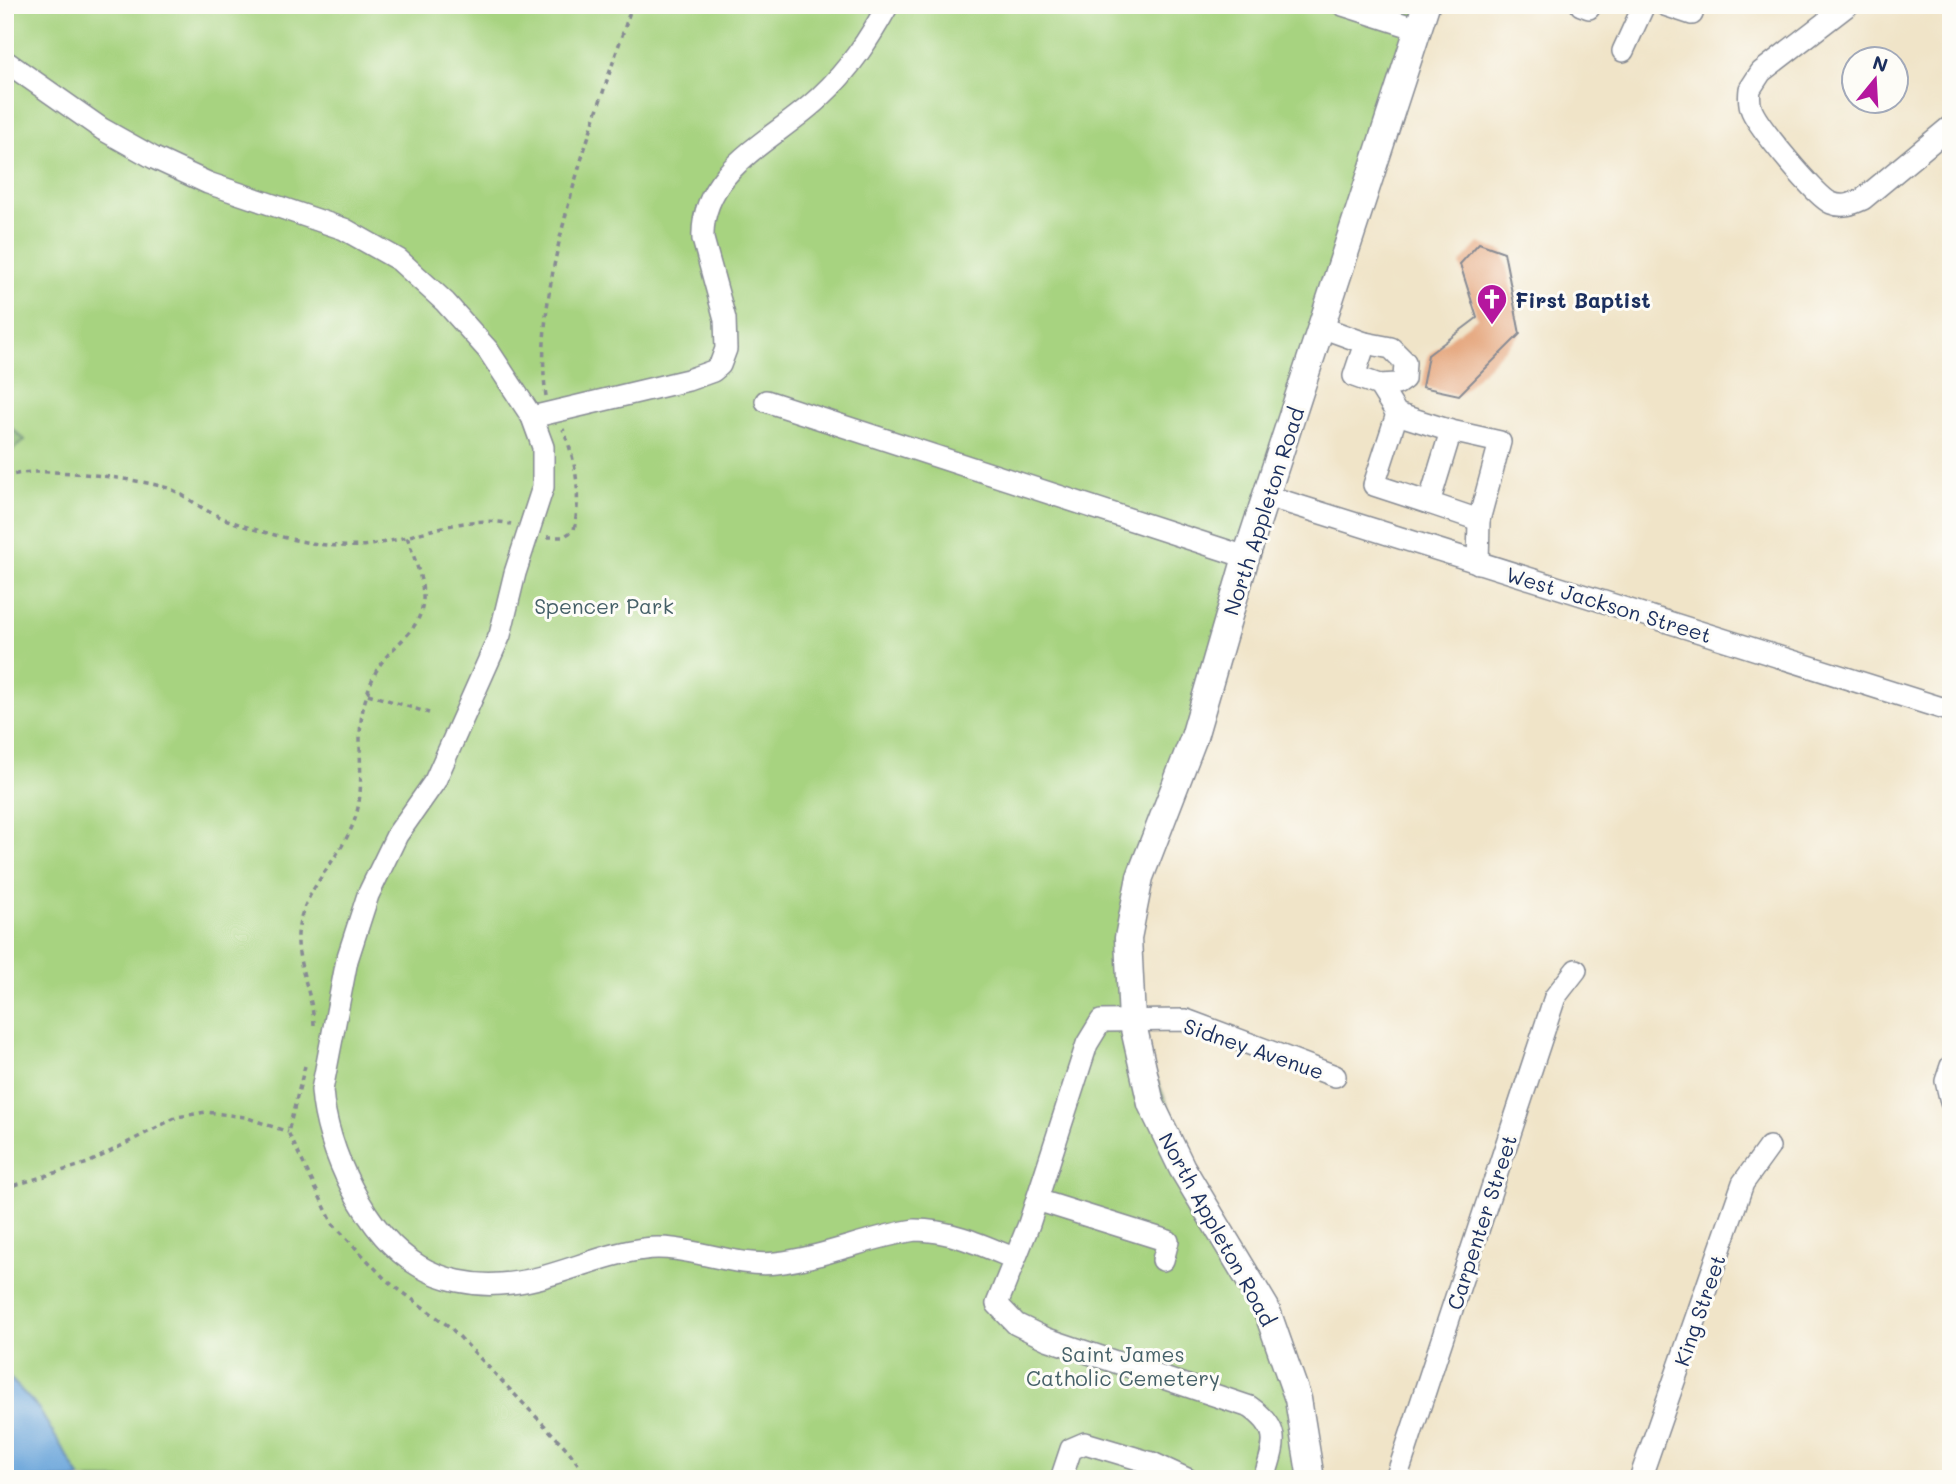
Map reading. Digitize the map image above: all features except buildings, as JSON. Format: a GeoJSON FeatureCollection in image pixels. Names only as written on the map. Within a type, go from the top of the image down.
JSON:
{"type":"FeatureCollection","features":[{"type":"Feature","properties":{"kind":"main road","name":"North Appleton Road"},"geometry":{"type":"LineString","coordinates":[[1311,1479],[1298,1399],[1266,1308],[1181,1168],[1151,1104],[1132,1020],[1128,938],[1140,877],[1194,737],[1246,557],[1422,17]]}},
{"type":"Feature","properties":{"kind":"street"},"geometry":{"type":"LineString","coordinates":[[540,414],[688,380],[713,371],[720,365],[726,349],[727,333],[703,239],[705,211],[710,197],[729,171],[821,96],[861,52],[888,5]]}},
{"type":"Feature","properties":{"kind":"street"},"geometry":{"type":"LineString","coordinates":[[1343,5],[1422,17]]}},
{"type":"Feature","properties":{"kind":"street"},"geometry":{"type":"LineString","coordinates":[[1623,51],[1644,5]]}},
{"type":"Feature","properties":{"kind":"street"},"geometry":{"type":"LineString","coordinates":[[1665,5],[1692,14]]}},
{"type":"Feature","properties":{"kind":"street"},"geometry":{"type":"LineString","coordinates":[[1848,5],[1761,72],[1750,89],[1752,113],[1788,160],[1824,199],[1834,205],[1850,205],[1863,199],[1951,126]]}},
{"type":"Feature","properties":{"kind":"street"},"geometry":{"type":"LineString","coordinates":[[5,61],[102,129],[154,158],[208,183],[344,229],[399,260],[445,302],[540,414],[545,467],[543,487],[515,573],[500,635],[435,781],[397,835],[369,895],[347,960],[322,1090],[323,1105],[344,1174],[372,1221],[419,1266],[456,1280],[477,1284],[522,1282],[645,1249],[774,1263],[915,1230],[932,1230],[1013,1258]]}},
{"type":"Feature","properties":{"kind":"street"},"geometry":{"type":"LineString","coordinates":[[1321,327],[1365,343],[1391,348],[1405,362],[1404,380],[1397,384],[1379,385],[1354,376],[1365,343]]}},
{"type":"Feature","properties":{"kind":"street"},"geometry":{"type":"LineString","coordinates":[[1379,385],[1397,414],[1451,431],[1500,442],[1479,520],[1478,563]]}},
{"type":"Feature","properties":{"kind":"street"},"geometry":{"type":"LineString","coordinates":[[766,401],[1246,557]]}},
{"type":"Feature","properties":{"kind":"street"},"geometry":{"type":"LineString","coordinates":[[1397,414],[1374,485],[1479,520]]}},
{"type":"Feature","properties":{"kind":"street"},"geometry":{"type":"LineString","coordinates":[[1429,503],[1451,431]]}},
{"type":"Feature","properties":{"kind":"street","name":"West Jackson Street"},"geometry":{"type":"LineString","coordinates":[[1267,496],[1951,711]]}},
{"type":"Feature","properties":{"kind":"street","name":"Carpenter Street"},"geometry":{"type":"LineString","coordinates":[[1396,1479],[1555,998],[1576,970]]}},
{"type":"Feature","properties":{"kind":"street"},"geometry":{"type":"LineString","coordinates":[[1132,1020],[1101,1021],[1087,1044],[1037,1200],[997,1304],[1016,1325],[1047,1339],[1251,1407],[1266,1418],[1276,1440],[1264,1479]]}},
{"type":"Feature","properties":{"kind":"street","name":"Sidney Avenue"},"geometry":{"type":"LineString","coordinates":[[1132,1020],[1186,1020],[1335,1076]]}},
{"type":"Feature","properties":{"kind":"street"},"geometry":{"type":"LineString","coordinates":[[1951,1066],[1946,1081],[1951,1102]]}},
{"type":"Feature","properties":{"kind":"street","name":"King Street"},"geometry":{"type":"LineString","coordinates":[[1640,1479],[1743,1183],[1769,1147]]}},
{"type":"Feature","properties":{"kind":"street"},"geometry":{"type":"LineString","coordinates":[[1037,1200],[1168,1241],[1163,1260]]}},
{"type":"Feature","properties":{"kind":"street"},"geometry":{"type":"LineString","coordinates":[[1061,1479],[1071,1449],[1085,1443],[1150,1471],[1187,1479]]}},
{"type":"Feature","properties":{"kind":"path"},"geometry":{"type":"LineString","coordinates":[[5,478],[11,474],[45,470],[134,480],[170,489],[214,514],[274,535],[328,545],[369,545],[492,520],[531,528],[548,537],[563,537],[574,530],[579,501],[575,461],[560,424],[540,414],[542,336],[557,257],[581,163],[632,5]]}},
{"type":"Feature","properties":{"kind":"path"},"geometry":{"type":"LineString","coordinates":[[314,1035],[313,1004],[300,961],[299,926],[309,900],[357,813],[358,729],[368,694],[380,664],[414,630],[422,606],[421,582],[407,536]]}},
{"type":"Feature","properties":{"kind":"path"},"geometry":{"type":"LineString","coordinates":[[368,694],[429,713]]}},
{"type":"Feature","properties":{"kind":"path"},"geometry":{"type":"LineString","coordinates":[[308,1056],[288,1132],[333,1224],[386,1280],[450,1327],[568,1450],[589,1479]]}},
{"type":"Feature","properties":{"kind":"path"},"geometry":{"type":"LineString","coordinates":[[5,1188],[88,1163],[177,1117],[206,1112],[246,1117],[288,1132]]}},
{"type":"Feature","properties":{"kind":"green space","name":"Spencer Park"},"geometry":{"type":"Polygon","coordinates":[[[5,5],[1430,5],[1140,877],[1132,1020],[1256,1316],[1298,1399],[1311,1479],[80,1479],[38,1408],[5,1373],[5,5]]]}},
{"type":"Feature","properties":{"kind":"green space"},"geometry":{"type":"Polygon","coordinates":[[[5,422],[25,440],[5,456],[5,422]]]}},
{"type":"Feature","properties":{"kind":"water"},"geometry":{"type":"Polygon","coordinates":[[[5,1373],[38,1408],[81,1479],[5,1479],[5,1373]]]}},
{"type":"Feature","properties":{"kind":"place","name":"First Baptist"},"geometry":{"type":"Point","coordinates":[1492,326]}},
{"type":"Feature","properties":{"kind":"park label","name":"Saint James Catholic Cemetery"},"geometry":{"type":"Point","coordinates":[1123,1365]}}]}
